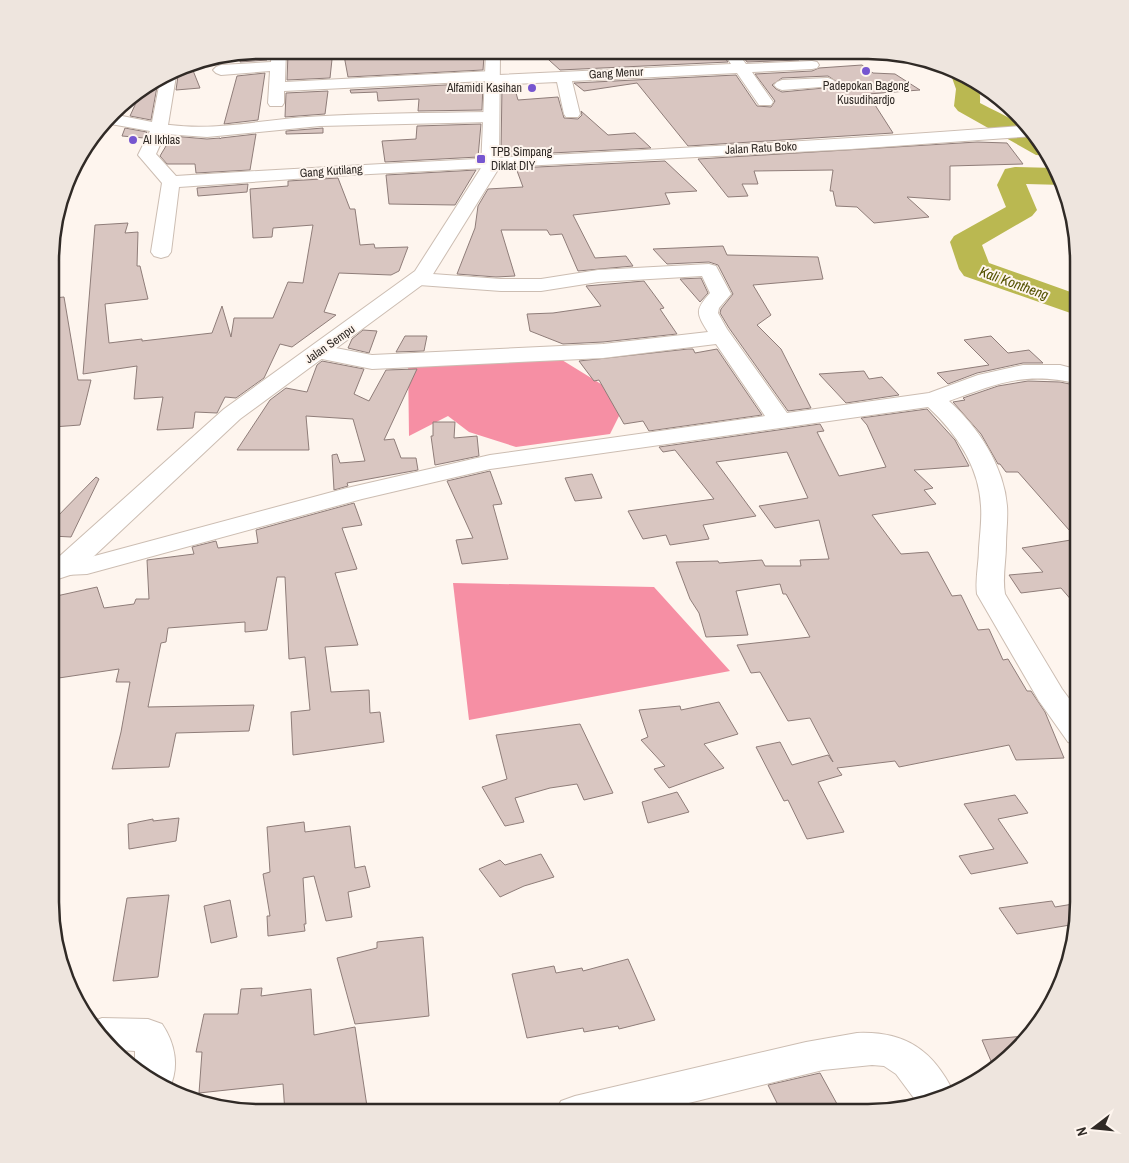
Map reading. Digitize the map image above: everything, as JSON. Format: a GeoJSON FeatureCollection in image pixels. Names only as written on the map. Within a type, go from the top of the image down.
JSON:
{"type":"FeatureCollection","features":[{"type":"Feature","properties":{"kind":"street"},"geometry":{"type":"LineString","coordinates":[[278,59],[276,87],[278,125]]}},
{"type":"Feature","properties":{"kind":"street","name":"Jalan Sempu"},"geometry":{"type":"LineString","coordinates":[[59,570],[232,414],[419,279],[480,186],[491,162],[493,59]]}},
{"type":"Feature","properties":{"kind":"street"},"geometry":{"type":"LineString","coordinates":[[735,59],[765,102]]}},
{"type":"Feature","properties":{"kind":"street"},"geometry":{"type":"LineString","coordinates":[[753,86],[828,83],[807,59]]}},
{"type":"Feature","properties":{"kind":"street","name":"Gang Menur"},"geometry":{"type":"LineString","coordinates":[[276,87],[812,65]]}},
{"type":"Feature","properties":{"kind":"street"},"geometry":{"type":"LineString","coordinates":[[221,70],[278,66]]}},
{"type":"Feature","properties":{"kind":"street"},"geometry":{"type":"LineString","coordinates":[[563,76],[572,114]]}},
{"type":"Feature","properties":{"kind":"street"},"geometry":{"type":"LineString","coordinates":[[161,252],[171,182],[146,155],[159,129],[167,83]]}},
{"type":"Feature","properties":{"kind":"street"},"geometry":{"type":"LineString","coordinates":[[116,120],[141,123],[159,129],[206,132],[320,121],[491,117]]}},
{"type":"Feature","properties":{"kind":"street","name":"Jalan Ratu Boko"},"geometry":{"type":"LineString","coordinates":[[491,162],[851,144],[1023,132]]}},
{"type":"Feature","properties":{"kind":"street","name":"Gang Kutilang"},"geometry":{"type":"LineString","coordinates":[[171,182],[491,162]]}},
{"type":"Feature","properties":{"kind":"street"},"geometry":{"type":"LineString","coordinates":[[419,279],[502,285],[541,285],[598,276],[709,270],[721,294],[709,307],[708,313],[722,337],[780,420]]}},
{"type":"Feature","properties":{"kind":"street"},"geometry":{"type":"LineString","coordinates":[[320,352],[372,362],[603,351],[722,337]]}},
{"type":"Feature","properties":{"kind":"street"},"geometry":{"type":"LineString","coordinates":[[59,570],[107,561],[356,493],[490,462],[933,399],[1003,374],[1028,370],[1056,370],[1070,374]]}},
{"type":"Feature","properties":{"kind":"street"},"geometry":{"type":"LineString","coordinates":[[933,399],[956,420],[976,450],[989,478],[994,506],[992,565],[989,583],[991,594],[1050,694],[1070,723]]}},
{"type":"Feature","properties":{"kind":"street"},"geometry":{"type":"LineString","coordinates":[[108,1034],[148,1034],[153,1041],[156,1056],[154,1073]]}},
{"type":"Feature","properties":{"kind":"street"},"geometry":{"type":"LineString","coordinates":[[609,1104],[812,1057],[856,1050],[884,1050],[906,1058],[923,1075],[934,1094]]}},
{"type":"Feature","properties":{"kind":"shaded area"},"geometry":{"type":"Polygon","coordinates":[[[562,360],[627,400],[610,434],[516,447],[469,432],[448,416],[409,436],[408,361],[562,360]]]}},
{"type":"Feature","properties":{"kind":"shaded area"},"geometry":{"type":"Polygon","coordinates":[[[453,583],[654,587],[730,671],[469,720],[453,583]]]}},
{"type":"Feature","properties":{"kind":"building"},"geometry":{"type":"Polygon","coordinates":[[[267,59],[267,60],[240,62],[241,60],[267,59]]]}},
{"type":"Feature","properties":{"kind":"building"},"geometry":{"type":"Polygon","coordinates":[[[288,59],[332,59],[330,78],[287,80],[288,59]]]}},
{"type":"Feature","properties":{"kind":"building"},"geometry":{"type":"Polygon","coordinates":[[[345,59],[484,59],[483,70],[348,77],[345,59]]]}},
{"type":"Feature","properties":{"kind":"building"},"geometry":{"type":"Polygon","coordinates":[[[548,59],[726,59],[728,62],[560,70],[548,59]]]}},
{"type":"Feature","properties":{"kind":"building"},"geometry":{"type":"Polygon","coordinates":[[[745,59],[799,60],[747,62],[745,59]]]}},
{"type":"Feature","properties":{"kind":"building"},"geometry":{"type":"Polygon","coordinates":[[[862,65],[873,73],[895,74],[920,90],[868,94],[893,133],[688,146],[637,83],[584,91],[574,83],[736,75],[757,106],[771,107],[775,101],[755,74],[812,71],[819,68],[862,65]],[[828,76],[782,78],[772,85],[782,92],[834,87],[837,82],[828,76]]]}},
{"type":"Feature","properties":{"kind":"building"},"geometry":{"type":"Polygon","coordinates":[[[193,70],[200,88],[176,90],[178,77],[193,70]]]}},
{"type":"Feature","properties":{"kind":"building"},"geometry":{"type":"Polygon","coordinates":[[[265,73],[258,120],[224,124],[237,76],[265,73]]]}},
{"type":"Feature","properties":{"kind":"building"},"geometry":{"type":"Polygon","coordinates":[[[483,83],[482,110],[418,111],[419,99],[378,101],[377,92],[351,93],[350,90],[483,83]]]}},
{"type":"Feature","properties":{"kind":"building"},"geometry":{"type":"Polygon","coordinates":[[[502,86],[514,86],[518,100],[558,97],[564,118],[578,119],[582,115],[581,111],[608,135],[635,133],[651,148],[511,155],[509,151],[501,152],[502,86]]]}},
{"type":"Feature","properties":{"kind":"building"},"geometry":{"type":"Polygon","coordinates":[[[157,88],[151,120],[130,116],[136,102],[157,88]]]}},
{"type":"Feature","properties":{"kind":"building"},"geometry":{"type":"Polygon","coordinates":[[[328,91],[325,114],[285,117],[286,93],[328,91]]]}},
{"type":"Feature","properties":{"kind":"building"},"geometry":{"type":"Polygon","coordinates":[[[481,124],[478,157],[385,162],[382,141],[416,139],[417,126],[481,124]]]}},
{"type":"Feature","properties":{"kind":"building"},"geometry":{"type":"Polygon","coordinates":[[[125,128],[147,132],[144,138],[122,136],[125,128]]]}},
{"type":"Feature","properties":{"kind":"building"},"geometry":{"type":"Polygon","coordinates":[[[323,128],[323,133],[286,134],[286,131],[323,128]]]}},
{"type":"Feature","properties":{"kind":"building"},"geometry":{"type":"Polygon","coordinates":[[[256,134],[250,170],[196,173],[195,164],[167,164],[160,156],[172,136],[220,139],[256,134]]]}},
{"type":"Feature","properties":{"kind":"building"},"geometry":{"type":"Polygon","coordinates":[[[977,142],[1007,143],[1023,164],[950,166],[950,200],[907,197],[929,217],[874,223],[857,207],[836,206],[833,191],[830,191],[833,170],[754,171],[758,184],[742,184],[748,196],[728,197],[698,159],[977,142]]]}},
{"type":"Feature","properties":{"kind":"building"},"geometry":{"type":"Polygon","coordinates":[[[665,161],[697,191],[665,193],[670,204],[573,215],[595,258],[626,256],[633,266],[578,271],[562,234],[550,235],[547,230],[501,230],[515,276],[496,277],[457,274],[475,228],[478,206],[488,189],[523,187],[516,168],[665,161]]]}},
{"type":"Feature","properties":{"kind":"building"},"geometry":{"type":"Polygon","coordinates":[[[476,170],[455,205],[389,204],[386,175],[476,170]]]}},
{"type":"Feature","properties":{"kind":"building"},"geometry":{"type":"Polygon","coordinates":[[[338,178],[350,209],[355,209],[360,245],[374,244],[375,248],[408,247],[399,271],[391,275],[339,273],[324,312],[336,315],[292,347],[280,344],[264,378],[236,398],[225,397],[217,413],[195,412],[193,428],[157,430],[163,397],[134,399],[137,366],[83,374],[95,225],[128,223],[125,233],[138,232],[137,266],[140,266],[148,299],[105,304],[109,343],[212,333],[222,306],[231,337],[234,318],[273,318],[288,282],[303,283],[313,225],[273,228],[272,237],[253,238],[250,189],[288,186],[288,181],[338,178]]]}},
{"type":"Feature","properties":{"kind":"building"},"geometry":{"type":"Polygon","coordinates":[[[248,184],[247,192],[198,196],[197,188],[248,184]]]}},
{"type":"Feature","properties":{"kind":"building"},"geometry":{"type":"Polygon","coordinates":[[[723,246],[727,255],[818,257],[823,279],[753,285],[771,315],[757,325],[781,349],[811,408],[788,411],[729,328],[720,313],[733,294],[718,265],[709,262],[667,264],[653,249],[723,246]]]}},
{"type":"Feature","properties":{"kind":"building"},"geometry":{"type":"Polygon","coordinates":[[[701,278],[708,293],[700,302],[680,279],[701,278]]]}},
{"type":"Feature","properties":{"kind":"building"},"geometry":{"type":"Polygon","coordinates":[[[644,281],[664,308],[660,309],[677,334],[603,342],[563,344],[530,331],[527,314],[553,313],[601,306],[586,286],[644,281]]]}},
{"type":"Feature","properties":{"kind":"building"},"geometry":{"type":"Polygon","coordinates":[[[64,297],[78,380],[91,380],[80,425],[59,427],[59,298],[64,297]]]}},
{"type":"Feature","properties":{"kind":"building"},"geometry":{"type":"Polygon","coordinates":[[[363,330],[377,331],[369,353],[348,348],[352,339],[363,330]]]}},
{"type":"Feature","properties":{"kind":"building"},"geometry":{"type":"Polygon","coordinates":[[[405,336],[427,336],[424,351],[396,352],[405,336]]]}},
{"type":"Feature","properties":{"kind":"building"},"geometry":{"type":"Polygon","coordinates":[[[991,336],[1008,353],[1029,350],[1043,363],[1023,363],[977,373],[948,384],[937,373],[989,365],[964,340],[991,336]]]}},
{"type":"Feature","properties":{"kind":"building"},"geometry":{"type":"Polygon","coordinates":[[[693,349],[695,353],[717,349],[762,415],[649,431],[643,421],[624,424],[599,380],[594,381],[579,361],[693,349]]]}},
{"type":"Feature","properties":{"kind":"building"},"geometry":{"type":"Polygon","coordinates":[[[322,361],[364,369],[354,394],[369,401],[386,370],[417,369],[384,440],[394,439],[401,458],[416,458],[418,470],[347,483],[348,486],[334,490],[332,455],[337,454],[340,463],[365,461],[353,419],[306,416],[309,450],[237,450],[270,400],[286,388],[307,392],[317,365],[322,361]]]}},
{"type":"Feature","properties":{"kind":"building"},"geometry":{"type":"Polygon","coordinates":[[[864,371],[869,379],[882,377],[899,395],[846,403],[819,374],[864,371]]]}},
{"type":"Feature","properties":{"kind":"building"},"geometry":{"type":"Polygon","coordinates":[[[1028,381],[1070,384],[1070,531],[1018,472],[1006,472],[998,464],[981,434],[953,402],[965,400],[963,398],[998,386],[1028,381]]]}},
{"type":"Feature","properties":{"kind":"building"},"geometry":{"type":"Polygon","coordinates":[[[927,409],[955,440],[969,466],[914,470],[933,488],[924,490],[936,504],[872,515],[901,554],[928,552],[952,596],[961,595],[978,630],[989,629],[1003,660],[1008,659],[1027,691],[1031,691],[1045,712],[1064,758],[1016,760],[1009,745],[899,767],[895,761],[837,768],[842,775],[818,782],[844,832],[807,839],[788,800],[784,801],[756,747],[780,742],[792,765],[828,755],[833,762],[810,718],[788,721],[760,672],[751,673],[737,645],[810,637],[786,594],[783,594],[780,584],[736,591],[748,635],[706,637],[699,613],[690,599],[676,562],[718,561],[719,563],[762,560],[765,566],[801,566],[800,560],[829,559],[819,520],[775,528],[759,506],[808,498],[787,452],[716,462],[756,516],[703,525],[709,539],[670,545],[666,535],[643,539],[628,511],[714,499],[675,450],[663,452],[659,447],[820,424],[824,431],[817,432],[839,476],[886,467],[867,425],[861,418],[927,409]]]}},
{"type":"Feature","properties":{"kind":"building"},"geometry":{"type":"Polygon","coordinates":[[[433,422],[455,422],[454,438],[477,436],[479,456],[435,465],[431,436],[433,436],[433,422]]]}},
{"type":"Feature","properties":{"kind":"building"},"geometry":{"type":"Polygon","coordinates":[[[490,471],[502,504],[493,505],[508,559],[462,564],[456,540],[473,538],[447,481],[490,471]]]}},
{"type":"Feature","properties":{"kind":"building"},"geometry":{"type":"Polygon","coordinates":[[[592,474],[602,498],[575,501],[565,478],[592,474]]]}},
{"type":"Feature","properties":{"kind":"building"},"geometry":{"type":"Polygon","coordinates":[[[96,477],[99,479],[71,537],[59,536],[59,515],[96,477]]]}},
{"type":"Feature","properties":{"kind":"building"},"geometry":{"type":"Polygon","coordinates":[[[354,503],[362,525],[342,528],[357,569],[335,573],[358,645],[325,647],[331,692],[369,690],[370,713],[380,712],[384,742],[293,755],[291,712],[310,710],[305,657],[289,659],[285,577],[277,577],[267,630],[245,632],[245,622],[168,628],[166,642],[161,643],[148,707],[254,705],[249,731],[176,733],[169,767],[112,769],[130,682],[116,682],[119,669],[59,678],[59,595],[97,587],[104,608],[134,604],[136,599],[149,599],[147,560],[194,554],[192,547],[216,541],[218,548],[258,543],[256,530],[354,503]]]}},
{"type":"Feature","properties":{"kind":"building"},"geometry":{"type":"Polygon","coordinates":[[[1070,540],[1070,598],[1061,588],[1021,593],[1009,575],[1043,572],[1022,548],[1070,540]]]}},
{"type":"Feature","properties":{"kind":"building"},"geometry":{"type":"Polygon","coordinates":[[[719,702],[738,734],[704,744],[724,768],[669,788],[654,769],[665,766],[641,740],[648,737],[639,710],[680,706],[681,710],[719,702]]]}},
{"type":"Feature","properties":{"kind":"building"},"geometry":{"type":"Polygon","coordinates":[[[580,724],[613,793],[584,800],[577,784],[550,788],[515,798],[524,822],[505,826],[482,787],[507,779],[496,735],[580,724]]]}},
{"type":"Feature","properties":{"kind":"building"},"geometry":{"type":"Polygon","coordinates":[[[677,792],[689,812],[648,823],[642,802],[677,792]]]}},
{"type":"Feature","properties":{"kind":"building"},"geometry":{"type":"Polygon","coordinates":[[[1015,795],[1028,813],[998,819],[1028,863],[971,874],[959,856],[994,849],[964,804],[1015,795]]]}},
{"type":"Feature","properties":{"kind":"building"},"geometry":{"type":"Polygon","coordinates":[[[179,818],[176,841],[129,849],[128,824],[153,819],[153,821],[179,818]]]}},
{"type":"Feature","properties":{"kind":"building"},"geometry":{"type":"Polygon","coordinates":[[[304,822],[305,832],[350,826],[355,868],[365,866],[370,887],[348,892],[352,917],[326,921],[314,876],[303,878],[305,931],[268,936],[267,916],[270,916],[263,874],[270,872],[267,827],[304,822]]]}},
{"type":"Feature","properties":{"kind":"building"},"geometry":{"type":"Polygon","coordinates":[[[541,854],[554,877],[524,886],[500,897],[479,869],[500,860],[505,865],[541,854]]]}},
{"type":"Feature","properties":{"kind":"building"},"geometry":{"type":"Polygon","coordinates":[[[169,895],[158,977],[113,981],[127,898],[169,895]]]}},
{"type":"Feature","properties":{"kind":"building"},"geometry":{"type":"Polygon","coordinates":[[[230,900],[237,937],[211,943],[204,906],[230,900]]]}},
{"type":"Feature","properties":{"kind":"building"},"geometry":{"type":"Polygon","coordinates":[[[1052,901],[1055,907],[1070,904],[1069,925],[1017,934],[999,908],[1052,901]]]}},
{"type":"Feature","properties":{"kind":"building"},"geometry":{"type":"Polygon","coordinates":[[[423,937],[429,1016],[355,1024],[337,958],[377,948],[377,942],[423,937]]]}},
{"type":"Feature","properties":{"kind":"building"},"geometry":{"type":"Polygon","coordinates":[[[628,959],[655,1020],[619,1029],[618,1026],[584,1032],[583,1028],[527,1038],[512,974],[554,966],[556,973],[582,968],[583,971],[628,959]]]}},
{"type":"Feature","properties":{"kind":"building"},"geometry":{"type":"Polygon","coordinates":[[[262,988],[261,996],[311,989],[314,1035],[355,1027],[367,1104],[284,1104],[283,1084],[199,1093],[202,1052],[196,1052],[204,1014],[238,1014],[241,989],[262,988]]]}},
{"type":"Feature","properties":{"kind":"building"},"geometry":{"type":"Polygon","coordinates":[[[1019,1037],[991,1062],[982,1040],[1019,1037]]]}},
{"type":"Feature","properties":{"kind":"building"},"geometry":{"type":"Polygon","coordinates":[[[820,1073],[837,1104],[778,1104],[768,1085],[820,1073]]]}},
{"type":"Feature","properties":{"kind":"waterway","name":"Kali Kontheng"},"geometry":{"type":"LineString","coordinates":[[966,85],[967,106],[1029,140]]}},
{"type":"Feature","properties":{"kind":"waterway","name":"Kali Kontheng"},"geometry":{"type":"LineString","coordinates":[[1051,177],[1015,175],[1011,185],[1022,210],[965,242],[975,269],[1070,303]]}},
{"type":"Feature","properties":{"kind":"place","name":"Padepokan Bagong Kusudihardjo"},"geometry":{"type":"Point","coordinates":[866,71]}},
{"type":"Feature","properties":{"kind":"place","name":"Alfamidi Kasihan"},"geometry":{"type":"Point","coordinates":[532,88]}},
{"type":"Feature","properties":{"kind":"place","name":"Al Ikhlas"},"geometry":{"type":"Point","coordinates":[133,140]}},
{"type":"Feature","properties":{"kind":"place","name":"TPB Simpang Diklat DIY"},"geometry":{"type":"Point","coordinates":[481,159]}}]}
